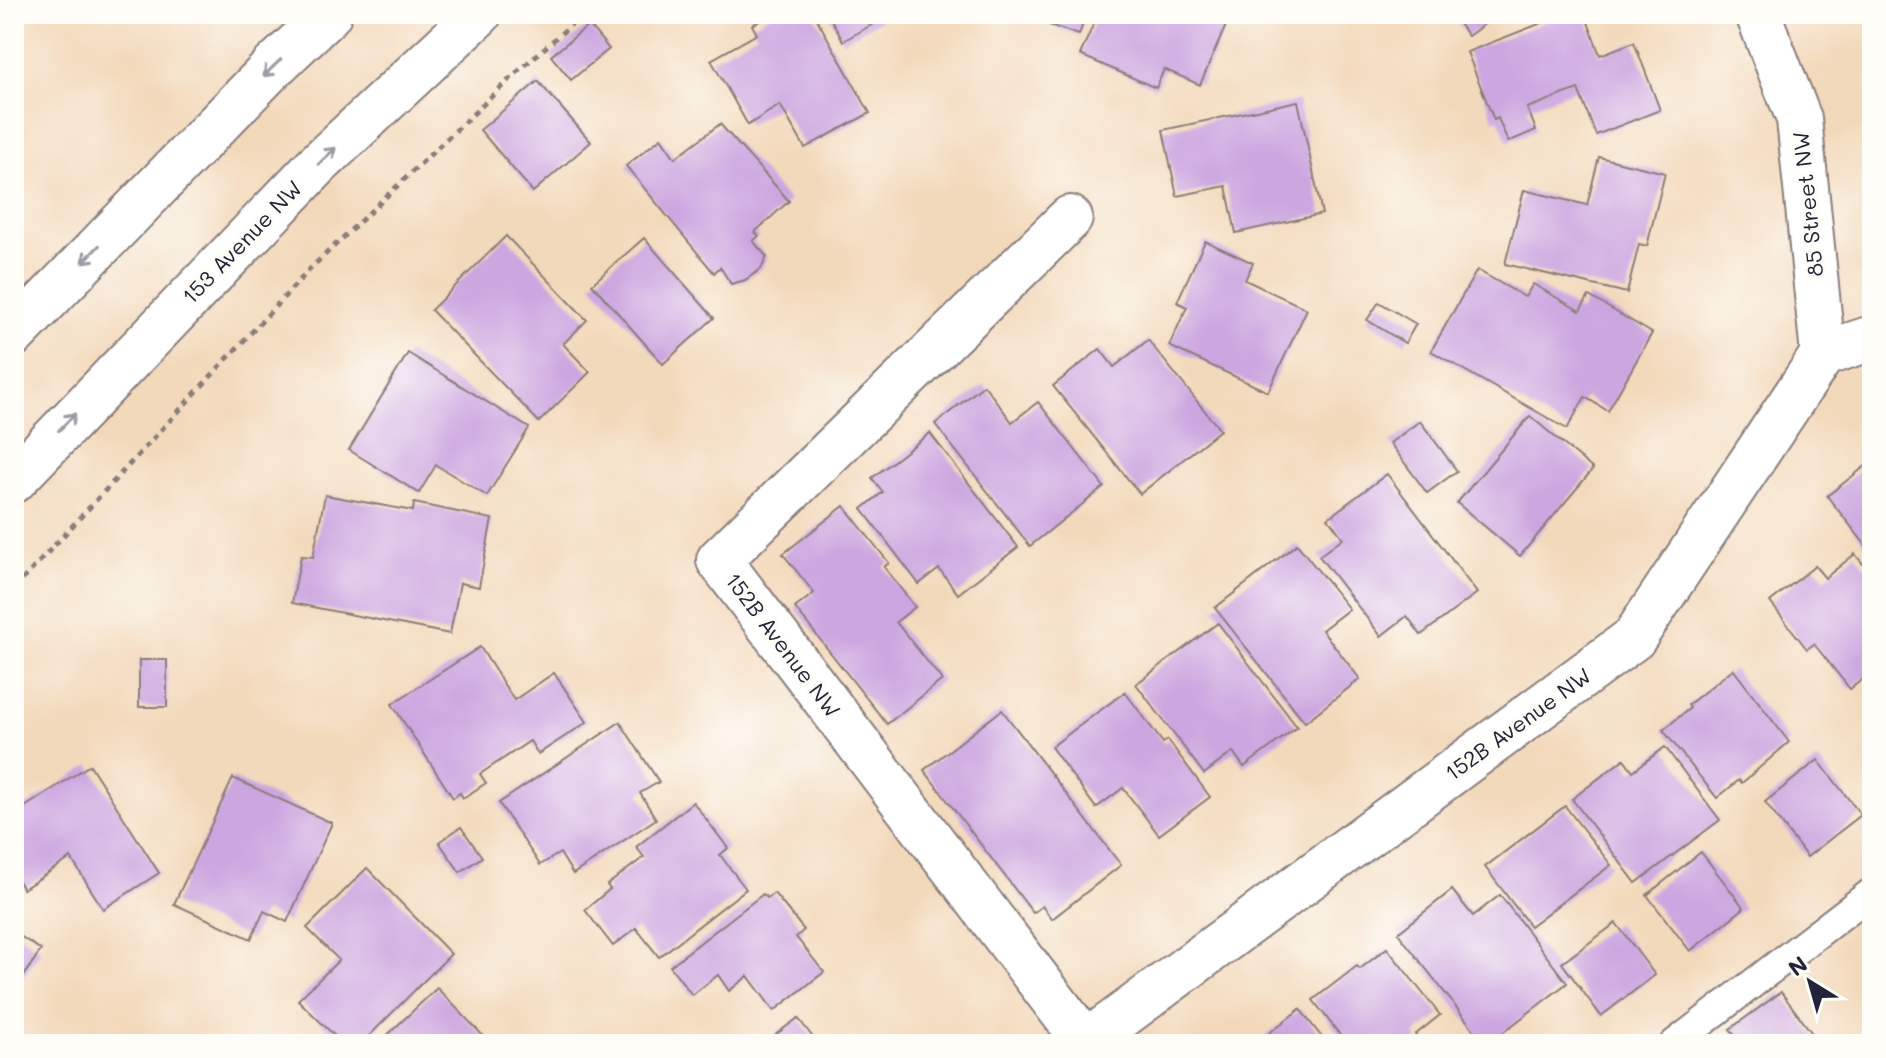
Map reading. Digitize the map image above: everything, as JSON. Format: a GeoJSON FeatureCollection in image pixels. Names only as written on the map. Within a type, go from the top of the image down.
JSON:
{"type":"FeatureCollection","features":[{"type":"Feature","properties":{"kind":"street"},"geometry":{"type":"LineString","coordinates":[[14,334],[231,110],[329,14]]}},
{"type":"Feature","properties":{"kind":"street","name":"153 Avenue NW"},"geometry":{"type":"LineString","coordinates":[[14,480],[318,164],[479,14]]}},
{"type":"Feature","properties":{"kind":"street","name":"85 Street NW"},"geometry":{"type":"LineString","coordinates":[[1758,14],[1799,119],[1823,354]]}},
{"type":"Feature","properties":{"kind":"street","name":"152B Avenue NW"},"geometry":{"type":"LineString","coordinates":[[1070,218],[719,560],[1085,1043],[1634,638],[1823,354]]}},
{"type":"Feature","properties":{"kind":"street"},"geometry":{"type":"LineString","coordinates":[[1823,354],[1872,338]]}},
{"type":"Feature","properties":{"kind":"lane"},"geometry":{"type":"LineString","coordinates":[[1674,1044],[1872,892]]}},
{"type":"Feature","properties":{"kind":"path"},"geometry":{"type":"LineString","coordinates":[[14,589],[311,268],[513,76],[583,14]]}},
{"type":"Feature","properties":{"kind":"building"},"geometry":{"type":"Polygon","coordinates":[[[772,14],[814,14],[870,113],[805,148],[780,105],[748,125],[711,60],[757,34],[752,25],[772,14]]]}},
{"type":"Feature","properties":{"kind":"building"},"geometry":{"type":"Polygon","coordinates":[[[828,14],[891,14],[843,41],[828,14]]]}},
{"type":"Feature","properties":{"kind":"building"},"geometry":{"type":"Polygon","coordinates":[[[1017,14],[1086,14],[1079,35],[1017,14]]]}},
{"type":"Feature","properties":{"kind":"building"},"geometry":{"type":"Polygon","coordinates":[[[1098,14],[1231,14],[1200,85],[1164,69],[1156,88],[1080,55],[1098,14]]]}},
{"type":"Feature","properties":{"kind":"building"},"geometry":{"type":"Polygon","coordinates":[[[1452,14],[1498,14],[1468,36],[1452,14]]]}},
{"type":"Feature","properties":{"kind":"building"},"geometry":{"type":"Polygon","coordinates":[[[1565,14],[1585,14],[1600,55],[1634,42],[1660,110],[1596,135],[1578,89],[1527,108],[1536,130],[1508,142],[1498,118],[1494,120],[1467,52],[1565,14]]]}},
{"type":"Feature","properties":{"kind":"building"},"geometry":{"type":"Polygon","coordinates":[[[589,25],[609,49],[571,80],[551,56],[589,25]]]}},
{"type":"Feature","properties":{"kind":"building"},"geometry":{"type":"Polygon","coordinates":[[[538,81],[591,142],[533,192],[480,130],[538,81]]]}},
{"type":"Feature","properties":{"kind":"building"},"geometry":{"type":"Polygon","coordinates":[[[1298,101],[1322,214],[1236,233],[1226,186],[1177,196],[1163,130],[1298,101]]]}},
{"type":"Feature","properties":{"kind":"building"},"geometry":{"type":"Polygon","coordinates":[[[720,124],[789,201],[755,232],[759,236],[753,241],[767,257],[761,269],[745,280],[731,284],[720,267],[714,273],[626,166],[661,138],[675,158],[720,124]]]}},
{"type":"Feature","properties":{"kind":"building"},"geometry":{"type":"Polygon","coordinates":[[[1599,157],[1665,173],[1647,246],[1639,244],[1627,293],[1505,264],[1524,190],[1587,205],[1599,157]]]}},
{"type":"Feature","properties":{"kind":"building"},"geometry":{"type":"Polygon","coordinates":[[[506,236],[587,320],[563,344],[590,372],[539,422],[431,310],[506,236]]]}},
{"type":"Feature","properties":{"kind":"building"},"geometry":{"type":"Polygon","coordinates":[[[644,238],[714,318],[663,364],[592,284],[644,238]]]}},
{"type":"Feature","properties":{"kind":"building"},"geometry":{"type":"Polygon","coordinates":[[[1205,241],[1253,263],[1245,280],[1307,309],[1268,392],[1169,346],[1187,307],[1177,302],[1205,241]]]}},
{"type":"Feature","properties":{"kind":"building"},"geometry":{"type":"Polygon","coordinates":[[[1477,270],[1525,297],[1533,284],[1580,311],[1589,296],[1652,333],[1608,411],[1585,397],[1567,429],[1431,351],[1477,270]]]}},
{"type":"Feature","properties":{"kind":"building"},"geometry":{"type":"Polygon","coordinates":[[[1379,302],[1416,324],[1405,343],[1367,320],[1379,302]]]}},
{"type":"Feature","properties":{"kind":"building"},"geometry":{"type":"Polygon","coordinates":[[[1148,340],[1220,430],[1140,494],[1053,386],[1100,349],[1114,367],[1148,340]]]}},
{"type":"Feature","properties":{"kind":"building"},"geometry":{"type":"Polygon","coordinates":[[[408,353],[529,428],[487,496],[436,465],[419,493],[349,450],[408,353]]]}},
{"type":"Feature","properties":{"kind":"building"},"geometry":{"type":"Polygon","coordinates":[[[984,385],[1012,422],[1038,402],[1104,487],[1030,546],[935,424],[984,385]]]}},
{"type":"Feature","properties":{"kind":"building"},"geometry":{"type":"Polygon","coordinates":[[[1530,416],[1593,469],[1520,556],[1457,503],[1530,416]]]}},
{"type":"Feature","properties":{"kind":"building"},"geometry":{"type":"Polygon","coordinates":[[[1420,421],[1457,471],[1427,493],[1390,443],[1420,421]]]}},
{"type":"Feature","properties":{"kind":"building"},"geometry":{"type":"Polygon","coordinates":[[[930,433],[1018,547],[958,594],[939,569],[919,584],[862,509],[883,492],[872,478],[930,433]]]}},
{"type":"Feature","properties":{"kind":"building"},"geometry":{"type":"Polygon","coordinates":[[[1872,461],[1872,553],[1827,496],[1872,461]]]}},
{"type":"Feature","properties":{"kind":"building"},"geometry":{"type":"Polygon","coordinates":[[[1387,474],[1477,593],[1421,635],[1407,616],[1381,636],[1319,556],[1343,538],[1328,518],[1387,474]]]}},
{"type":"Feature","properties":{"kind":"building"},"geometry":{"type":"Polygon","coordinates":[[[325,495],[413,511],[414,503],[492,519],[479,587],[460,583],[450,634],[292,603],[301,556],[313,557],[325,495]]]}},
{"type":"Feature","properties":{"kind":"building"},"geometry":{"type":"Polygon","coordinates":[[[844,506],[889,563],[884,567],[915,607],[896,622],[942,680],[887,724],[795,608],[814,593],[783,554],[844,506]]]}},
{"type":"Feature","properties":{"kind":"building"},"geometry":{"type":"Polygon","coordinates":[[[1297,544],[1349,609],[1322,630],[1360,679],[1305,722],[1215,608],[1297,544]]]}},
{"type":"Feature","properties":{"kind":"building"},"geometry":{"type":"Polygon","coordinates":[[[1855,554],[1872,575],[1872,672],[1850,689],[1814,644],[1807,649],[1770,602],[1815,566],[1825,578],[1855,554]]]}},
{"type":"Feature","properties":{"kind":"building"},"geometry":{"type":"Polygon","coordinates":[[[1218,623],[1297,727],[1244,767],[1233,752],[1204,774],[1136,684],[1218,623]]]}},
{"type":"Feature","properties":{"kind":"building"},"geometry":{"type":"Polygon","coordinates":[[[480,647],[514,700],[554,673],[587,722],[538,754],[530,741],[480,774],[486,783],[463,798],[460,793],[453,798],[392,704],[480,647]]]}},
{"type":"Feature","properties":{"kind":"building"},"geometry":{"type":"Polygon","coordinates":[[[139,660],[167,660],[167,707],[139,707],[139,660]]]}},
{"type":"Feature","properties":{"kind":"building"},"geometry":{"type":"Polygon","coordinates":[[[1733,669],[1789,742],[1742,783],[1739,780],[1717,798],[1663,730],[1690,708],[1688,705],[1733,669]]]}},
{"type":"Feature","properties":{"kind":"building"},"geometry":{"type":"Polygon","coordinates":[[[1125,692],[1163,743],[1168,740],[1210,797],[1159,835],[1123,788],[1096,808],[1051,747],[1125,692]]]}},
{"type":"Feature","properties":{"kind":"building"},"geometry":{"type":"Polygon","coordinates":[[[1002,710],[1121,865],[1052,919],[1042,906],[1033,913],[924,770],[1002,710]]]}},
{"type":"Feature","properties":{"kind":"building"},"geometry":{"type":"Polygon","coordinates":[[[620,722],[659,782],[640,793],[656,819],[573,874],[560,853],[540,865],[499,803],[620,722]]]}},
{"type":"Feature","properties":{"kind":"building"},"geometry":{"type":"Polygon","coordinates":[[[1665,747],[1720,820],[1636,883],[1572,799],[1624,759],[1633,771],[1665,747]]]}},
{"type":"Feature","properties":{"kind":"building"},"geometry":{"type":"Polygon","coordinates":[[[1818,760],[1861,815],[1807,857],[1765,802],[1818,760]]]}},
{"type":"Feature","properties":{"kind":"building"},"geometry":{"type":"Polygon","coordinates":[[[90,765],[159,873],[103,909],[71,858],[23,889],[14,875],[14,814],[90,765]]]}},
{"type":"Feature","properties":{"kind":"building"},"geometry":{"type":"Polygon","coordinates":[[[233,778],[332,823],[287,922],[264,911],[251,939],[174,904],[233,778]]]}},
{"type":"Feature","properties":{"kind":"building"},"geometry":{"type":"Polygon","coordinates":[[[693,802],[728,848],[720,855],[746,889],[659,957],[636,928],[613,946],[585,910],[610,889],[607,885],[644,857],[636,847],[693,802]]]}},
{"type":"Feature","properties":{"kind":"building"},"geometry":{"type":"Polygon","coordinates":[[[1565,806],[1611,865],[1530,926],[1485,867],[1565,806]]]}},
{"type":"Feature","properties":{"kind":"building"},"geometry":{"type":"Polygon","coordinates":[[[461,827],[482,857],[460,872],[439,842],[461,827]]]}},
{"type":"Feature","properties":{"kind":"building"},"geometry":{"type":"Polygon","coordinates":[[[1701,852],[1744,908],[1690,951],[1647,895],[1701,852]]]}},
{"type":"Feature","properties":{"kind":"building"},"geometry":{"type":"Polygon","coordinates":[[[367,868],[451,954],[361,1044],[343,1044],[298,1000],[339,960],[307,928],[367,868]]]}},
{"type":"Feature","properties":{"kind":"building"},"geometry":{"type":"Polygon","coordinates":[[[1452,890],[1473,916],[1500,895],[1567,983],[1488,1044],[1398,933],[1452,890]]]}},
{"type":"Feature","properties":{"kind":"building"},"geometry":{"type":"Polygon","coordinates":[[[774,893],[804,930],[796,937],[824,972],[774,1011],[748,976],[729,991],[718,975],[692,995],[670,966],[763,894],[767,898],[774,893]]]}},
{"type":"Feature","properties":{"kind":"building"},"geometry":{"type":"Polygon","coordinates":[[[1616,923],[1655,975],[1601,1016],[1562,963],[1616,923]]]}},
{"type":"Feature","properties":{"kind":"building"},"geometry":{"type":"Polygon","coordinates":[[[14,932],[41,950],[14,990],[14,932]]]}},
{"type":"Feature","properties":{"kind":"building"},"geometry":{"type":"Polygon","coordinates":[[[1387,948],[1440,1015],[1415,1035],[1418,1039],[1412,1044],[1347,1044],[1313,1000],[1357,966],[1360,969],[1387,948]]]}},
{"type":"Feature","properties":{"kind":"building"},"geometry":{"type":"Polygon","coordinates":[[[437,988],[491,1044],[378,1044],[437,988]]]}},
{"type":"Feature","properties":{"kind":"building"},"geometry":{"type":"Polygon","coordinates":[[[1781,992],[1820,1044],[1741,1044],[1730,1029],[1781,992]]]}},
{"type":"Feature","properties":{"kind":"building"},"geometry":{"type":"Polygon","coordinates":[[[1300,1009],[1327,1044],[1255,1044],[1300,1009]]]}},
{"type":"Feature","properties":{"kind":"building"},"geometry":{"type":"Polygon","coordinates":[[[798,1018],[818,1044],[763,1044],[798,1018]]]}}]}
